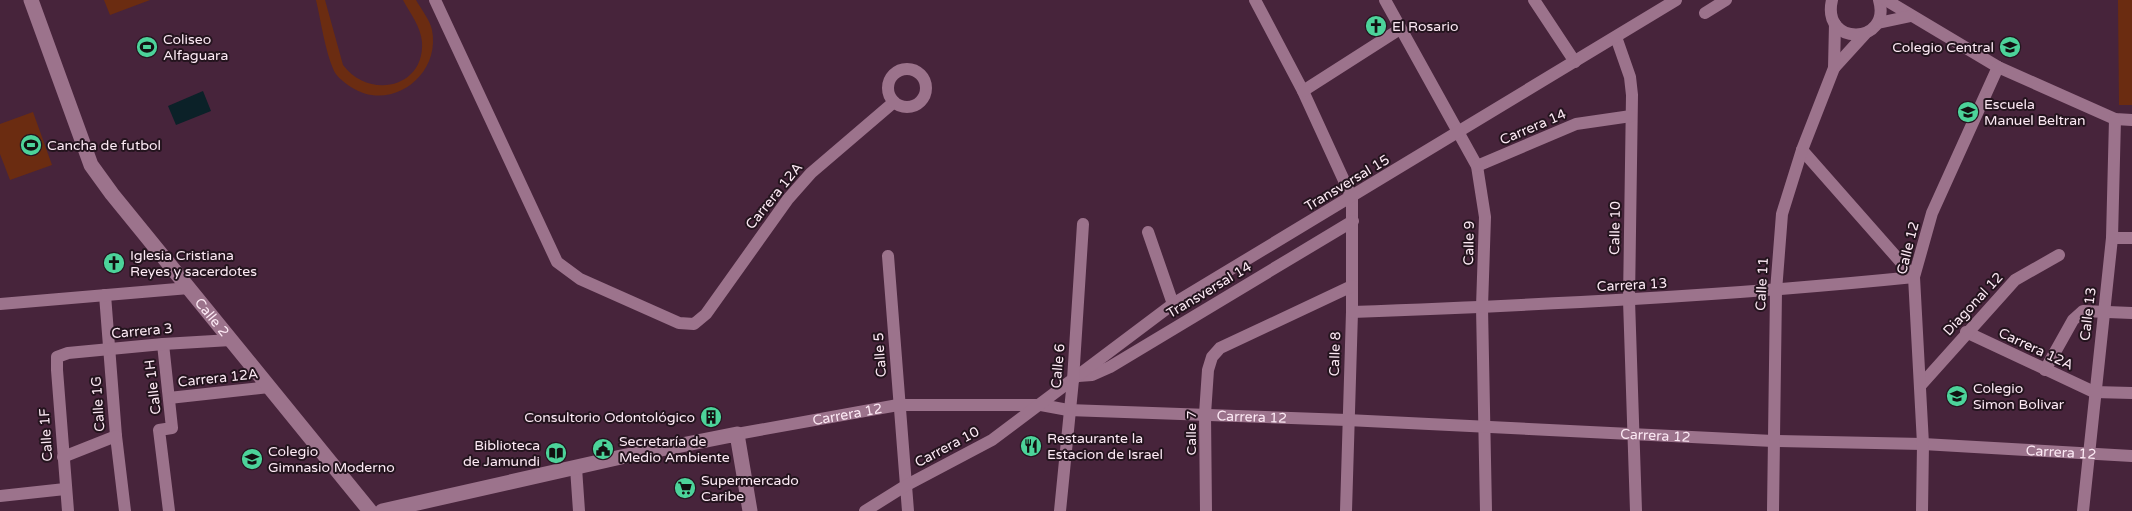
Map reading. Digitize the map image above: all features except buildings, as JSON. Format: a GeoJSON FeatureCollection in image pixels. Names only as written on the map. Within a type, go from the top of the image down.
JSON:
{"type":"FeatureCollection","features":[{"type":"Feature","properties":{"kind":"main road","name":"Calle 2"},"geometry":{"type":"LineString","coordinates":[[30,0],[91,165],[112,194],[370,511]]}},
{"type":"Feature","properties":{"kind":"main road","name":"Carrera 12"},"geometry":{"type":"LineString","coordinates":[[382,511],[737,434]]}},
{"type":"Feature","properties":{"kind":"main road"},"geometry":{"type":"LineString","coordinates":[[737,434],[750,511]]}},
{"type":"Feature","properties":{"kind":"street","name":"Carrera 12A"},"geometry":{"type":"LineString","coordinates":[[436,0],[557,262],[580,279],[679,323],[694,324],[706,314],[788,199],[811,173],[894,102]]}},
{"type":"Feature","properties":{"kind":"street"},"geometry":{"type":"LineString","coordinates":[[1255,0],[1303,91],[1352,198]]}},
{"type":"Feature","properties":{"kind":"street","name":"Calle 9"},"geometry":{"type":"LineString","coordinates":[[1385,0],[1477,166],[1486,217],[1482,307],[1486,511]]}},
{"type":"Feature","properties":{"kind":"street"},"geometry":{"type":"LineString","coordinates":[[1534,0],[1575,62]]}},
{"type":"Feature","properties":{"kind":"street","name":"Transversal 15"},"geometry":{"type":"LineString","coordinates":[[1042,404],[1107,352],[1173,304],[1458,134],[1676,0]]}},
{"type":"Feature","properties":{"kind":"street"},"geometry":{"type":"LineString","coordinates":[[1705,13],[1726,0]]}},
{"type":"Feature","properties":{"kind":"street","name":"Calle 11"},"geometry":{"type":"LineString","coordinates":[[1772,511],[1776,291],[1782,214],[1802,150],[1834,68],[1835,24],[1831,16],[1832,0]]}},
{"type":"Feature","properties":{"kind":"street"},"geometry":{"type":"LineString","coordinates":[[1879,0],[1880,15],[1878,23],[1911,16]]}},
{"type":"Feature","properties":{"kind":"street"},"geometry":{"type":"LineString","coordinates":[[1886,0],[1998,67],[2115,119],[2132,120]]}},
{"type":"Feature","properties":{"kind":"street","name":"Calle 11"},"geometry":{"type":"LineString","coordinates":[[1834,68],[1865,34],[1878,23]]}},
{"type":"Feature","properties":{"kind":"street"},"geometry":{"type":"LineString","coordinates":[[1835,24],[1848,34],[1865,34]]}},
{"type":"Feature","properties":{"kind":"street"},"geometry":{"type":"LineString","coordinates":[[1303,91],[1400,29]]}},
{"type":"Feature","properties":{"kind":"street","name":"Calle 10"},"geometry":{"type":"LineString","coordinates":[[1616,37],[1630,78],[1632,95],[1629,300],[1635,433],[1636,511]]}},
{"type":"Feature","properties":{"kind":"street","name":"Calle 12"},"geometry":{"type":"LineString","coordinates":[[1922,511],[1923,444],[1914,277],[1932,212],[1998,67]]}},
{"type":"Feature","properties":{"kind":"street","name":"Carrera 14"},"geometry":{"type":"LineString","coordinates":[[1477,166],[1576,124],[1631,116]]}},
{"type":"Feature","properties":{"kind":"street","name":"Calle 13"},"geometry":{"type":"LineString","coordinates":[[2082,511],[2112,238],[2115,119]]}},
{"type":"Feature","properties":{"kind":"street"},"geometry":{"type":"LineString","coordinates":[[1802,150],[1914,277]]}},
{"type":"Feature","properties":{"kind":"street","name":"Calle 8"},"geometry":{"type":"LineString","coordinates":[[1346,511],[1347,420],[1352,312],[1352,198]]}},
{"type":"Feature","properties":{"kind":"street","name":"Transversal 14"},"geometry":{"type":"LineString","coordinates":[[1076,378],[1092,375],[1110,367],[1353,222]]}},
{"type":"Feature","properties":{"kind":"street","name":"Calle 6"},"geometry":{"type":"LineString","coordinates":[[1060,511],[1068,410],[1076,378],[1083,224]]}},
{"type":"Feature","properties":{"kind":"street"},"geometry":{"type":"LineString","coordinates":[[1148,232],[1173,304]]}},
{"type":"Feature","properties":{"kind":"street"},"geometry":{"type":"LineString","coordinates":[[2112,238],[2132,238]]}},
{"type":"Feature","properties":{"kind":"street","name":"Diagonal 12"},"geometry":{"type":"LineString","coordinates":[[1920,386],[1966,332],[2015,280],[2059,255]]}},
{"type":"Feature","properties":{"kind":"street","name":"Calle 5"},"geometry":{"type":"LineString","coordinates":[[888,256],[898,405],[908,511]]}},
{"type":"Feature","properties":{"kind":"street","name":"Carrera 13"},"geometry":{"type":"LineString","coordinates":[[1352,312],[1629,300],[1776,291],[1914,277]]}},
{"type":"Feature","properties":{"kind":"street","name":"Calle 7"},"geometry":{"type":"LineString","coordinates":[[1206,511],[1205,414],[1208,370],[1212,357],[1220,348],[1352,286]]}},
{"type":"Feature","properties":{"kind":"street"},"geometry":{"type":"LineString","coordinates":[[0,304],[189,288]]}},
{"type":"Feature","properties":{"kind":"street","name":"Calle 1G"},"geometry":{"type":"LineString","coordinates":[[105,295],[116,436],[125,511]]}},
{"type":"Feature","properties":{"kind":"street"},"geometry":{"type":"LineString","coordinates":[[2046,370],[2074,320],[2083,311],[2103,310],[2132,313]]}},
{"type":"Feature","properties":{"kind":"street","name":"Carrera 12A"},"geometry":{"type":"LineString","coordinates":[[1966,332],[2094,392]]}},
{"type":"Feature","properties":{"kind":"street","name":"Carrera 3"},"geometry":{"type":"LineString","coordinates":[[58,357],[68,353],[231,340]]}},
{"type":"Feature","properties":{"kind":"street","name":"Calle 1H"},"geometry":{"type":"LineString","coordinates":[[163,344],[172,428],[159,430],[169,511]]}},
{"type":"Feature","properties":{"kind":"street","name":"Calle 1F"},"geometry":{"type":"LineString","coordinates":[[58,357],[65,489],[68,511]]}},
{"type":"Feature","properties":{"kind":"street","name":"Carrera 12A"},"geometry":{"type":"LineString","coordinates":[[169,398],[269,387]]}},
{"type":"Feature","properties":{"kind":"street"},"geometry":{"type":"LineString","coordinates":[[2094,392],[2132,393]]}},
{"type":"Feature","properties":{"kind":"street","name":"Carrera 12"},"geometry":{"type":"LineString","coordinates":[[737,434],[898,405],[1042,404],[1068,410],[1347,420],[1773,441],[1923,444],[2088,455],[2132,456]]}},
{"type":"Feature","properties":{"kind":"street","name":"Carrera 10"},"geometry":{"type":"LineString","coordinates":[[865,511],[905,486],[992,440],[1042,404]]}},
{"type":"Feature","properties":{"kind":"street"},"geometry":{"type":"LineString","coordinates":[[63,457],[116,436]]}},
{"type":"Feature","properties":{"kind":"street"},"geometry":{"type":"LineString","coordinates":[[576,468],[579,511]]}},
{"type":"Feature","properties":{"kind":"street"},"geometry":{"type":"LineString","coordinates":[[0,496],[65,489]]}},
{"type":"Feature","properties":{"kind":"shaded area"},"geometry":{"type":"Polygon","coordinates":[[[104,0],[150,0],[110,15],[104,0]]]}},
{"type":"Feature","properties":{"kind":"shaded area"},"geometry":{"type":"Polygon","coordinates":[[[316,0],[325,0],[343,65],[354,76],[367,83],[380,85],[393,84],[405,79],[415,70],[421,58],[422,42],[420,31],[403,0],[416,0],[432,30],[433,47],[429,62],[421,75],[410,86],[396,93],[381,96],[366,94],[341,80],[331,63],[316,0]]]}},
{"type":"Feature","properties":{"kind":"shaded area"},"geometry":{"type":"Polygon","coordinates":[[[2118,0],[2132,0],[2132,105],[2119,105],[2118,0]]]}},
{"type":"Feature","properties":{"kind":"shaded area"},"geometry":{"type":"Polygon","coordinates":[[[33,112],[52,165],[10,180],[0,154],[0,124],[33,112]]]}},
{"type":"Feature","properties":{"kind":"water"},"geometry":{"type":"Polygon","coordinates":[[[203,91],[211,111],[176,125],[168,106],[203,91]]]}},
{"type":"Feature","properties":{"kind":"place","name":"El Rosario"},"geometry":{"type":"Point","coordinates":[1376,26]}},
{"type":"Feature","properties":{"kind":"place","name":"Coliseo Alfaguara"},"geometry":{"type":"Point","coordinates":[147,47]}},
{"type":"Feature","properties":{"kind":"place","name":"Colegio Central"},"geometry":{"type":"Point","coordinates":[2010,47]}},
{"type":"Feature","properties":{"kind":"place","name":"Escuela Manuel Beltran"},"geometry":{"type":"Point","coordinates":[1968,112]}},
{"type":"Feature","properties":{"kind":"place","name":"Cancha de futbol"},"geometry":{"type":"Point","coordinates":[31,145]}},
{"type":"Feature","properties":{"kind":"place","name":"Iglesia Cristiana Reyes y sacerdotes"},"geometry":{"type":"Point","coordinates":[114,263]}},
{"type":"Feature","properties":{"kind":"place","name":"Colegio Simon Bolivar"},"geometry":{"type":"Point","coordinates":[1957,396]}},
{"type":"Feature","properties":{"kind":"place","name":"Consultorio Odontológico"},"geometry":{"type":"Point","coordinates":[711,417]}},
{"type":"Feature","properties":{"kind":"place","name":"Restaurante la Estacion de Israel"},"geometry":{"type":"Point","coordinates":[1031,446]}},
{"type":"Feature","properties":{"kind":"place","name":"Secretaría de Medio Ambiente"},"geometry":{"type":"Point","coordinates":[603,449]}},
{"type":"Feature","properties":{"kind":"place","name":"Biblioteca de Jamundi"},"geometry":{"type":"Point","coordinates":[556,453]}},
{"type":"Feature","properties":{"kind":"place","name":"Colegio Gimnasio Moderno"},"geometry":{"type":"Point","coordinates":[252,459]}},
{"type":"Feature","properties":{"kind":"place","name":"Supermercado Caribe"},"geometry":{"type":"Point","coordinates":[685,488]}}]}
